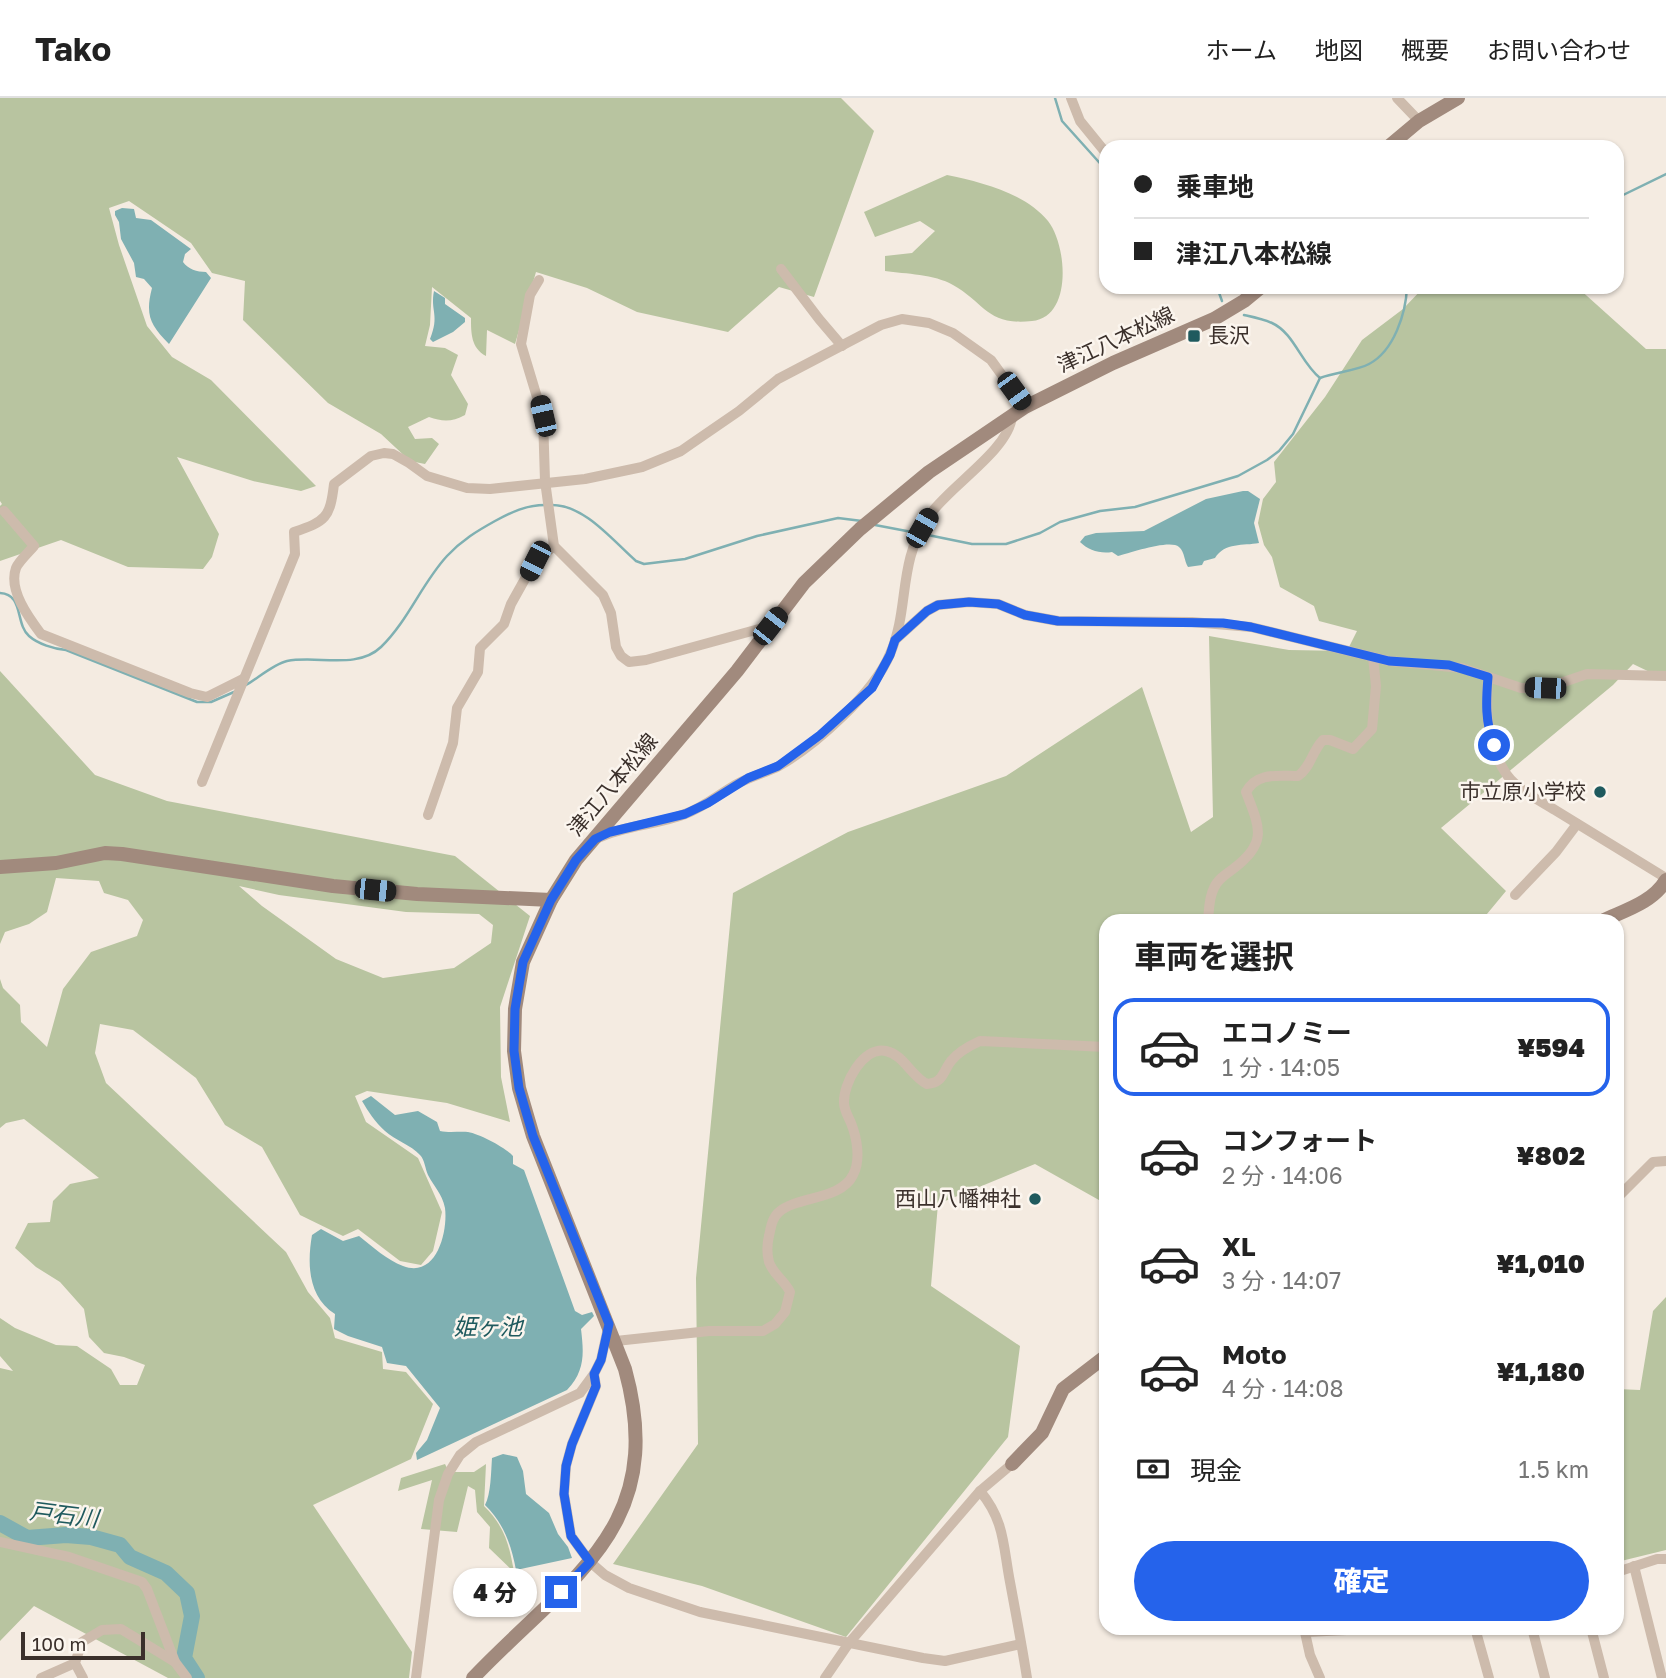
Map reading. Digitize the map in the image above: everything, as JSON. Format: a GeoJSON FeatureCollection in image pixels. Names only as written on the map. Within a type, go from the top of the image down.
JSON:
{"type":"FeatureCollection","features":[{"type":"Feature","properties":{"kind":"main road"},"geometry":{"type":"LineString","coordinates":[[1396,140],[1419,121],[1458,98]]}},
{"type":"Feature","properties":{"kind":"main road","name":"津江八本松線"},"geometry":{"type":"LineString","coordinates":[[473,1678],[590,1562],[607,1538],[623,1506],[636,1460],[633,1400],[616,1341],[533,1136],[519,1088],[514,1051],[515,1009],[523,962],[551,900],[576,860],[737,671],[804,583],[860,529],[929,472],[1025,407],[1112,363],[1214,319],[1246,294]]}},
{"type":"Feature","properties":{"kind":"main road"},"geometry":{"type":"LineString","coordinates":[[0,867],[56,863],[105,853],[333,886],[417,894],[551,900]]}},
{"type":"Feature","properties":{"kind":"main road"},"geometry":{"type":"LineString","coordinates":[[1616,914],[1649,898],[1661,889],[1666,879]]}},
{"type":"Feature","properties":{"kind":"main road"},"geometry":{"type":"LineString","coordinates":[[1012,1464],[1041,1433],[1063,1388],[1099,1361]]}},
{"type":"Feature","properties":{"kind":"street"},"geometry":{"type":"LineString","coordinates":[[1071,98],[1080,121],[1099,144]]}},
{"type":"Feature","properties":{"kind":"street"},"geometry":{"type":"LineString","coordinates":[[1397,98],[1419,121]]}},
{"type":"Feature","properties":{"kind":"street"},"geometry":{"type":"LineString","coordinates":[[781,269],[842,346]]}},
{"type":"Feature","properties":{"kind":"street"},"geometry":{"type":"LineString","coordinates":[[538,280],[530,295],[521,344],[543,416],[545,481],[554,546],[603,595],[611,613],[616,647],[621,656],[629,662],[646,660],[770,626]]}},
{"type":"Feature","properties":{"kind":"street"},"geometry":{"type":"LineString","coordinates":[[202,782],[295,554],[294,532],[317,524],[331,508],[334,484],[372,456],[393,454],[427,476],[467,488],[490,489],[545,481],[585,479],[642,467],[681,452],[739,411],[778,379],[893,320],[916,319],[953,332],[991,360],[1025,407]]}},
{"type":"Feature","properties":{"kind":"street"},"geometry":{"type":"LineString","coordinates":[[595,839],[610,832],[685,814],[748,778],[778,766],[849,710],[872,688],[895,640],[908,559],[914,541],[929,515],[955,486],[1002,442],[1012,417]]}},
{"type":"Feature","properties":{"kind":"street"},"geometry":{"type":"LineString","coordinates":[[4,511],[34,546],[16,568],[15,589],[29,618],[41,634],[190,693],[207,697],[243,679]]}},
{"type":"Feature","properties":{"kind":"street"},"geometry":{"type":"LineString","coordinates":[[428,815],[453,743],[457,708],[478,672],[480,648],[503,624],[510,604],[535,561],[554,546]]}},
{"type":"Feature","properties":{"kind":"street"},"geometry":{"type":"LineString","coordinates":[[895,640],[927,611],[938,605],[969,602],[998,604],[1025,615],[1058,621],[1223,623],[1251,627],[1389,661],[1449,665],[1521,688],[1545,688],[1587,674],[1666,676]]}},
{"type":"Feature","properties":{"kind":"street"},"geometry":{"type":"LineString","coordinates":[[1209,914],[1212,890],[1217,882],[1251,854],[1258,839],[1256,817],[1246,792],[1251,783],[1261,776],[1298,776],[1308,766],[1323,740],[1353,749],[1372,729],[1376,686],[1373,657]]}},
{"type":"Feature","properties":{"kind":"street"},"geometry":{"type":"LineString","coordinates":[[1488,677],[1487,728],[1506,773],[1533,797],[1666,879]]}},
{"type":"Feature","properties":{"kind":"street"},"geometry":{"type":"LineString","coordinates":[[1515,895],[1556,852],[1577,824]]}},
{"type":"Feature","properties":{"kind":"street"},"geometry":{"type":"LineString","coordinates":[[616,1341],[709,1331],[763,1331],[775,1324],[785,1312],[790,1293],[769,1262],[768,1241],[772,1221],[783,1209],[840,1188],[851,1179],[857,1167],[856,1138],[844,1107],[844,1100],[859,1063],[868,1055],[876,1051],[887,1051],[898,1057],[927,1084],[936,1083],[943,1078],[951,1060],[980,1041],[1099,1047]]}},
{"type":"Feature","properties":{"kind":"street"},"geometry":{"type":"LineString","coordinates":[[1624,1191],[1653,1162],[1666,1161]]}},
{"type":"Feature","properties":{"kind":"street"},"geometry":{"type":"LineString","coordinates":[[416,1678],[439,1500],[448,1474],[460,1455],[476,1442],[580,1393],[601,1360],[609,1324]]}},
{"type":"Feature","properties":{"kind":"street"},"geometry":{"type":"LineString","coordinates":[[594,1374],[596,1386],[572,1444],[566,1466],[564,1494],[571,1536],[590,1562],[604,1575],[629,1588],[700,1612],[944,1661],[1021,1644]]}},
{"type":"Feature","properties":{"kind":"street"},"geometry":{"type":"LineString","coordinates":[[825,1678],[849,1643],[981,1491],[1012,1464]]}},
{"type":"Feature","properties":{"kind":"street"},"geometry":{"type":"LineString","coordinates":[[981,1491],[991,1503],[1004,1537],[1027,1678]]}},
{"type":"Feature","properties":{"kind":"street"},"geometry":{"type":"LineString","coordinates":[[0,1542],[69,1557],[142,1581],[175,1662],[187,1678]]}},
{"type":"Feature","properties":{"kind":"street"},"geometry":{"type":"LineString","coordinates":[[1624,1570],[1666,1559]]}},
{"type":"Feature","properties":{"kind":"street"},"geometry":{"type":"LineString","coordinates":[[1634,1566],[1662,1678]]}},
{"type":"Feature","properties":{"kind":"street"},"geometry":{"type":"LineString","coordinates":[[83,1678],[75,1663],[82,1642],[102,1630],[121,1629],[175,1662]]}},
{"type":"Feature","properties":{"kind":"street"},"geometry":{"type":"LineString","coordinates":[[1306,1635],[1310,1655],[1320,1678]]}},
{"type":"Feature","properties":{"kind":"street"},"geometry":{"type":"LineString","coordinates":[[1477,1635],[1489,1678]]}},
{"type":"Feature","properties":{"kind":"street"},"geometry":{"type":"LineString","coordinates":[[1534,1635],[1545,1678]]}},
{"type":"Feature","properties":{"kind":"street"},"geometry":{"type":"LineString","coordinates":[[1593,1635],[1604,1678]]}},
{"type":"Feature","properties":{"kind":"street"},"geometry":{"type":"LineString","coordinates":[[41,1678],[75,1663]]}},
{"type":"Feature","properties":{"kind":"green space"},"geometry":{"type":"Polygon","coordinates":[[[0,98],[841,98],[874,131],[814,297],[779,287],[728,332],[637,312],[587,288],[536,272],[515,344],[487,330],[486,356],[475,344],[471,318],[432,287],[430,325],[425,346],[445,348],[458,355],[451,375],[468,404],[465,415],[460,417],[439,420],[429,417],[408,427],[415,439],[432,438],[439,444],[425,464],[410,461],[381,434],[328,403],[243,320],[245,281],[212,273],[191,243],[129,201],[109,208],[147,326],[172,357],[211,380],[316,486],[301,491],[253,481],[177,457],[219,534],[212,557],[203,569],[128,567],[61,540],[0,561],[0,98]]]}},
{"type":"Feature","properties":{"kind":"green space"},"geometry":{"type":"Polygon","coordinates":[[[947,175],[1002,190],[1027,203],[1048,221],[1059,246],[1062,279],[1060,294],[1045,317],[1032,321],[1005,320],[988,312],[964,292],[945,281],[885,271],[885,256],[912,253],[935,231],[920,221],[875,237],[864,212],[947,175]]]}},
{"type":"Feature","properties":{"kind":"green space"},"geometry":{"type":"Polygon","coordinates":[[[1417,294],[1585,294],[1646,349],[1666,349],[1666,675],[1658,676],[1633,664],[1613,685],[1441,828],[1506,891],[1487,914],[1099,914],[1099,1200],[1035,1164],[938,1204],[931,1286],[1020,1346],[1008,1437],[846,1637],[702,1586],[613,1564],[698,1444],[696,1278],[733,893],[848,832],[1006,776],[1142,687],[1191,832],[1213,817],[1209,636],[1289,650],[1347,651],[1357,631],[1319,621],[1314,606],[1280,587],[1272,557],[1264,545],[1258,523],[1263,499],[1276,482],[1274,462],[1325,397],[1362,340],[1403,309],[1417,294]]]}},
{"type":"Feature","properties":{"kind":"green space"},"geometry":{"type":"Polygon","coordinates":[[[0,671],[95,775],[167,801],[455,856],[530,916],[500,1007],[501,1077],[510,1122],[447,1103],[367,1091],[355,1096],[366,1122],[418,1158],[442,1212],[433,1251],[421,1265],[400,1261],[358,1229],[343,1236],[300,1215],[262,1147],[225,1125],[196,1078],[133,1030],[100,1024],[95,1053],[106,1083],[286,1252],[308,1292],[330,1318],[335,1338],[382,1352],[383,1369],[406,1372],[433,1404],[411,1459],[313,1505],[412,1652],[409,1678],[168,1678],[34,1606],[0,1641],[0,1368],[13,1371],[0,1356],[0,1318],[15,1328],[56,1345],[77,1346],[111,1369],[120,1385],[137,1385],[145,1365],[104,1353],[89,1337],[84,1309],[60,1282],[36,1267],[15,1248],[28,1223],[50,1222],[53,1201],[70,1184],[99,1178],[24,1119],[6,1123],[0,1128],[0,979],[3,988],[20,1005],[21,1022],[47,1047],[63,989],[91,952],[137,936],[143,920],[128,900],[104,893],[99,881],[56,878],[47,912],[29,924],[5,932],[0,944],[0,671]],[[239,886],[262,906],[336,959],[383,978],[454,968],[491,943],[493,925],[479,914],[406,912],[279,895],[239,886]]]}},
{"type":"Feature","properties":{"kind":"green space"},"geometry":{"type":"Polygon","coordinates":[[[1666,1297],[1666,1550],[1624,1560],[1624,1389],[1640,1390],[1653,1311],[1666,1297]]]}},
{"type":"Feature","properties":{"kind":"green space"},"geometry":{"type":"Polygon","coordinates":[[[445,1464],[449,1472],[474,1472],[486,1464],[484,1506],[505,1536],[514,1572],[489,1548],[490,1527],[477,1512],[475,1490],[468,1486],[457,1532],[421,1529],[432,1480],[398,1491],[401,1478],[445,1464]]]}},
{"type":"Feature","properties":{"kind":"water"},"geometry":{"type":"Polygon","coordinates":[[[122,208],[134,209],[136,218],[151,220],[191,249],[185,254],[183,262],[193,270],[206,272],[211,278],[169,344],[153,325],[149,313],[152,288],[144,279],[136,277],[134,263],[121,239],[115,211],[122,208]]]}},
{"type":"Feature","properties":{"kind":"water"},"geometry":{"type":"Polygon","coordinates":[[[434,291],[445,298],[445,304],[465,318],[465,322],[453,332],[433,342],[430,339],[435,319],[434,291]]]}},
{"type":"Feature","properties":{"kind":"water"},"geometry":{"type":"Polygon","coordinates":[[[1248,491],[1260,499],[1254,523],[1259,543],[1229,547],[1215,558],[1204,561],[1202,565],[1188,567],[1181,549],[1174,545],[1118,556],[1112,552],[1094,551],[1080,542],[1085,536],[1096,533],[1144,531],[1206,499],[1248,491]]]}},
{"type":"Feature","properties":{"kind":"water","name":"姫ヶ池"},"geometry":{"type":"Polygon","coordinates":[[[371,1096],[395,1115],[418,1111],[437,1122],[440,1131],[473,1133],[510,1153],[513,1156],[513,1164],[524,1170],[575,1311],[582,1315],[592,1312],[594,1316],[581,1329],[582,1362],[577,1376],[567,1390],[417,1460],[416,1453],[427,1440],[440,1408],[406,1366],[387,1363],[382,1347],[334,1329],[335,1314],[319,1299],[310,1268],[312,1235],[321,1229],[343,1241],[359,1236],[391,1260],[415,1268],[424,1266],[432,1259],[442,1240],[444,1203],[428,1175],[423,1159],[412,1148],[385,1131],[375,1120],[362,1101],[371,1096]]]}},
{"type":"Feature","properties":{"kind":"water"},"geometry":{"type":"Polygon","coordinates":[[[503,1454],[517,1457],[523,1471],[526,1494],[549,1513],[572,1558],[516,1570],[506,1535],[485,1505],[490,1489],[492,1458],[503,1454]]]}},
{"type":"Feature","properties":{"kind":"waterway"},"geometry":{"type":"LineString","coordinates":[[1055,98],[1062,121],[1099,162]]}},
{"type":"Feature","properties":{"kind":"waterway"},"geometry":{"type":"LineString","coordinates":[[1624,195],[1666,174]]}},
{"type":"Feature","properties":{"kind":"waterway"},"geometry":{"type":"LineString","coordinates":[[1219,294],[1222,301]]}},
{"type":"Feature","properties":{"kind":"waterway"},"geometry":{"type":"LineString","coordinates":[[923,534],[972,544],[1006,544],[1040,533],[1060,522],[1100,511],[1135,507],[1238,476],[1279,451],[1293,434],[1320,378],[1364,366],[1378,358],[1397,330],[1406,294]]}},
{"type":"Feature","properties":{"kind":"waterway"},"geometry":{"type":"LineString","coordinates":[[1244,315],[1265,320],[1280,328],[1320,378]]}},
{"type":"Feature","properties":{"kind":"waterway"},"geometry":{"type":"LineString","coordinates":[[246,685],[287,661],[349,660],[371,654],[391,637],[438,567],[458,545],[507,515],[525,508],[545,505]]}},
{"type":"Feature","properties":{"kind":"waterway"},"geometry":{"type":"LineString","coordinates":[[552,505],[576,511],[587,517],[636,561],[644,564],[685,559],[757,536],[838,518],[862,521]]}},
{"type":"Feature","properties":{"kind":"waterway"},"geometry":{"type":"LineString","coordinates":[[875,525],[917,533]]}},
{"type":"Feature","properties":{"kind":"waterway"},"geometry":{"type":"LineString","coordinates":[[0,593],[13,598],[25,631],[41,644],[66,650],[197,702],[211,702],[234,692]]}},
{"type":"Feature","properties":{"kind":"waterway","name":"戸石川"},"geometry":{"type":"LineString","coordinates":[[0,1523],[27,1538],[66,1535],[91,1537],[120,1545],[130,1557],[166,1573],[187,1593],[192,1616],[184,1658],[197,1678]]}},
{"type":"Feature","properties":{"kind":"place","name":"長沢"},"geometry":{"type":"Point","coordinates":[1194,336]}},
{"type":"Feature","properties":{"kind":"place","name":"市立原小学校"},"geometry":{"type":"Point","coordinates":[1600,792]}},
{"type":"Feature","properties":{"kind":"place","name":"西山八幡神社"},"geometry":{"type":"Point","coordinates":[1035,1199]}},
{"type":"Feature","properties":{"kind":"route"},"geometry":{"type":"LineString","coordinates":[[561,1592],[590,1562],[571,1536],[564,1494],[566,1466],[572,1444],[596,1386],[594,1374],[601,1360],[609,1324],[533,1136],[519,1088],[514,1051],[515,1009],[523,962],[541,919],[576,860],[595,839],[610,832],[649,825],[685,814],[748,778],[778,766],[805,748],[872,688],[895,640],[927,611],[938,605],[969,602],[998,604],[1025,615],[1058,621],[1223,623],[1251,627],[1389,661],[1462,667],[1488,677],[1487,728],[1494,745]]}}]}
